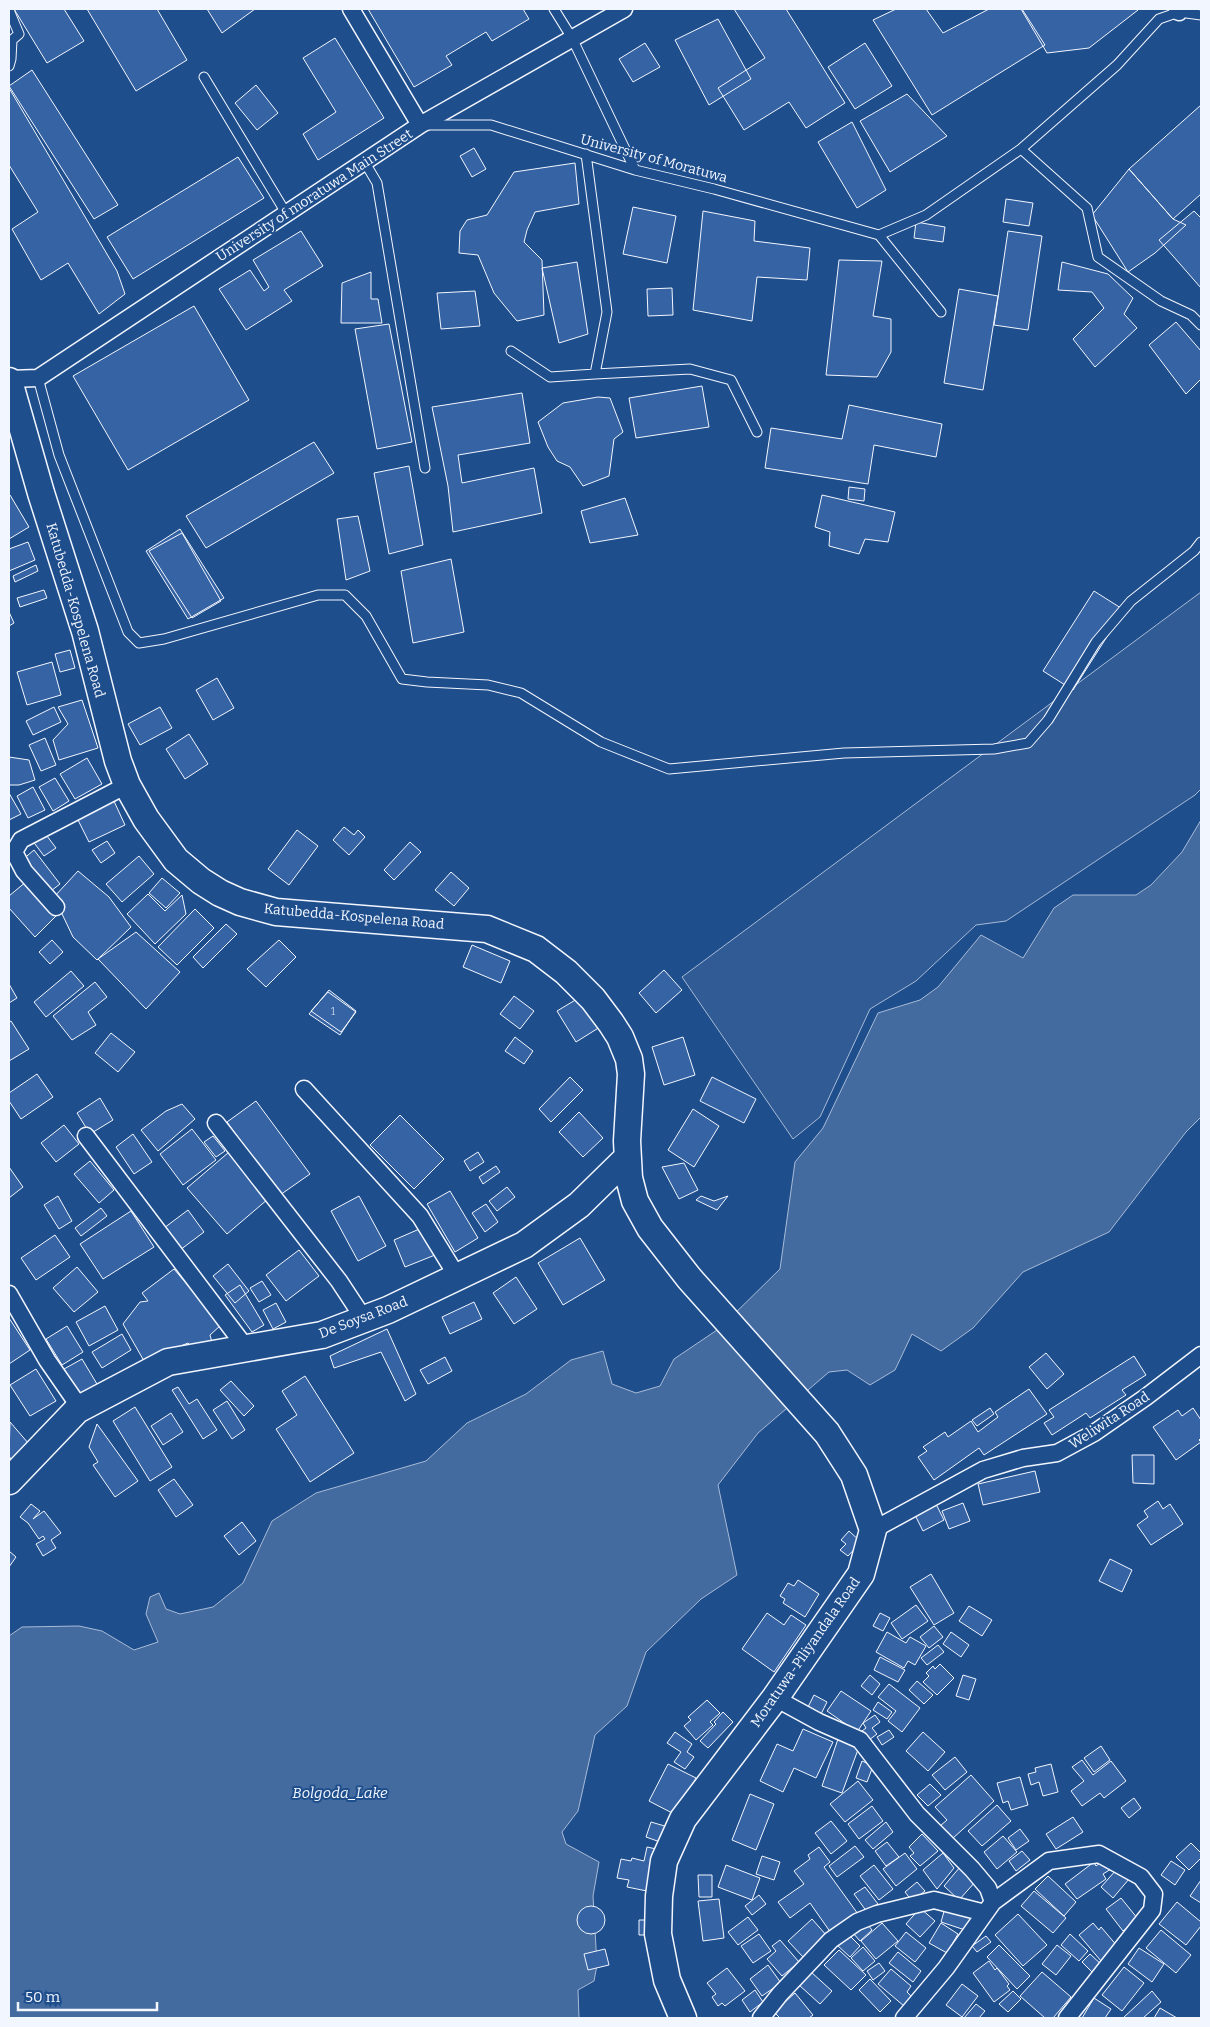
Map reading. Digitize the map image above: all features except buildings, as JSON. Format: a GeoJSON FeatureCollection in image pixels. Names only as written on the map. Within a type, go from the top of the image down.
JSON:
{"type":"FeatureCollection","features":[{"type":"Feature","properties":{"kind":"main road","name":"Katubedda-Kospelena Road"},"geometry":{"type":"LineString","coordinates":[[9,380],[41,493],[86,631],[118,761],[127,785],[146,819],[176,860],[201,882],[220,893],[240,902],[276,912],[487,929],[536,949],[550,958],[592,999],[620,1036],[629,1059],[631,1098],[627,1158]]}},
{"type":"Feature","properties":{"kind":"main road","name":"De Soysa Road"},"geometry":{"type":"LineString","coordinates":[[9,1481],[78,1410],[168,1362],[322,1335],[388,1310],[524,1245],[579,1205],[627,1158]]}},
{"type":"Feature","properties":{"kind":"main road"},"geometry":{"type":"LineString","coordinates":[[627,1158],[629,1178],[635,1201],[650,1228],[689,1278],[827,1433],[854,1475],[873,1530]]}},
{"type":"Feature","properties":{"kind":"main road","name":"Moratuwa-Piliyandala Road"},"geometry":{"type":"LineString","coordinates":[[683,2018],[667,1980],[658,1934],[659,1896],[664,1861],[682,1819],[775,1698],[861,1574],[873,1530]]}},
{"type":"Feature","properties":{"kind":"street"},"geometry":{"type":"LineString","coordinates":[[351,9],[420,125]]}},
{"type":"Feature","properties":{"kind":"street","name":"University of moratuwa Main Street"},"geometry":{"type":"LineString","coordinates":[[38,378],[420,125],[624,9]]}},
{"type":"Feature","properties":{"kind":"street"},"geometry":{"type":"LineString","coordinates":[[9,380],[38,378]]}},
{"type":"Feature","properties":{"kind":"street"},"geometry":{"type":"LineString","coordinates":[[56,906],[24,871],[14,852],[21,840],[127,785]]}},
{"type":"Feature","properties":{"kind":"street"},"geometry":{"type":"LineString","coordinates":[[304,1089],[400,1191],[420,1216],[457,1276]]}},
{"type":"Feature","properties":{"kind":"street"},"geometry":{"type":"LineString","coordinates":[[216,1123],[339,1281],[364,1319]]}},
{"type":"Feature","properties":{"kind":"street"},"geometry":{"type":"LineString","coordinates":[[86,1136],[247,1348]]}},
{"type":"Feature","properties":{"kind":"street"},"geometry":{"type":"LineString","coordinates":[[9,1294],[47,1360],[74,1399],[78,1410]]}},
{"type":"Feature","properties":{"kind":"street","name":"Weliwita Road"},"geometry":{"type":"LineString","coordinates":[[873,1530],[983,1470],[1023,1458],[1057,1453],[1101,1428],[1201,1355]]}},
{"type":"Feature","properties":{"kind":"street"},"geometry":{"type":"LineString","coordinates":[[775,1698],[819,1722],[860,1740],[917,1814],[972,1869],[988,1888],[989,1908]]}},
{"type":"Feature","properties":{"kind":"street"},"geometry":{"type":"LineString","coordinates":[[904,2018],[946,1968],[989,1908],[1049,1861],[1100,1854],[1141,1877],[1154,1894],[1152,1910],[1067,2018]]}},
{"type":"Feature","properties":{"kind":"street"},"geometry":{"type":"LineString","coordinates":[[761,2018],[780,1994],[832,1940],[857,1922],[877,1914],[934,1900],[989,1908]]}},
{"type":"Feature","properties":{"kind":"lane"},"geometry":{"type":"LineString","coordinates":[[554,9],[572,38],[635,170]]}},
{"type":"Feature","properties":{"kind":"lane"},"geometry":{"type":"LineString","coordinates":[[9,10],[19,34],[12,40],[9,66]]}},
{"type":"Feature","properties":{"kind":"lane"},"geometry":{"type":"LineString","coordinates":[[941,312],[879,234],[926,216],[1021,150],[1117,65],[1159,19],[1178,10],[1201,15]]}},
{"type":"Feature","properties":{"kind":"lane"},"geometry":{"type":"LineString","coordinates":[[204,77],[286,213]]}},
{"type":"Feature","properties":{"kind":"lane","name":"University of Moratuwa"},"geometry":{"type":"LineString","coordinates":[[420,125],[491,125],[635,170],[714,189],[879,234]]}},
{"type":"Feature","properties":{"kind":"lane"},"geometry":{"type":"LineString","coordinates":[[1021,150],[1087,208],[1098,257],[1161,301],[1190,315],[1201,325]]}},
{"type":"Feature","properties":{"kind":"lane"},"geometry":{"type":"LineString","coordinates":[[586,154],[607,312],[595,374]]}},
{"type":"Feature","properties":{"kind":"lane"},"geometry":{"type":"LineString","coordinates":[[364,161],[377,183],[425,468]]}},
{"type":"Feature","properties":{"kind":"lane"},"geometry":{"type":"LineString","coordinates":[[512,351],[550,377],[690,369],[731,380],[756,432]]}},
{"type":"Feature","properties":{"kind":"lane"},"geometry":{"type":"LineString","coordinates":[[38,378],[59,455],[128,632],[139,643],[164,639],[318,595],[345,595],[366,616],[402,679],[488,685],[521,693],[602,742],[669,768],[844,753],[994,749],[1028,743],[1048,720],[1096,642],[1131,601],[1194,551],[1201,542]]}},
{"type":"Feature","properties":{"kind":"shaded area"},"geometry":{"type":"Polygon","coordinates":[[[1201,592],[1201,789],[1195,795],[1006,921],[976,925],[916,981],[870,1009],[820,1117],[793,1139],[682,977],[1201,592]]]}},
{"type":"Feature","properties":{"kind":"water","name":"Bolgoda_Lake"},"geometry":{"type":"Polygon","coordinates":[[[1201,820],[1201,1117],[1186,1132],[1109,1232],[1023,1272],[973,1328],[941,1351],[912,1334],[895,1370],[870,1385],[847,1370],[829,1372],[758,1433],[718,1485],[737,1575],[701,1599],[646,1652],[627,1706],[595,1735],[578,1811],[562,1832],[566,1844],[599,1862],[593,1896],[597,1965],[594,1981],[578,1990],[579,2018],[9,2018],[9,1636],[22,1627],[79,1626],[102,1631],[134,1650],[158,1642],[146,1614],[150,1597],[159,1593],[166,1609],[180,1614],[213,1607],[243,1583],[272,1521],[316,1493],[426,1461],[467,1423],[526,1394],[571,1360],[603,1351],[612,1384],[636,1393],[660,1386],[674,1359],[720,1328],[780,1269],[795,1162],[823,1128],[878,1013],[920,1000],[938,987],[981,935],[1023,958],[1054,908],[1073,895],[1136,895],[1151,885],[1182,852],[1201,820]]]}}]}
